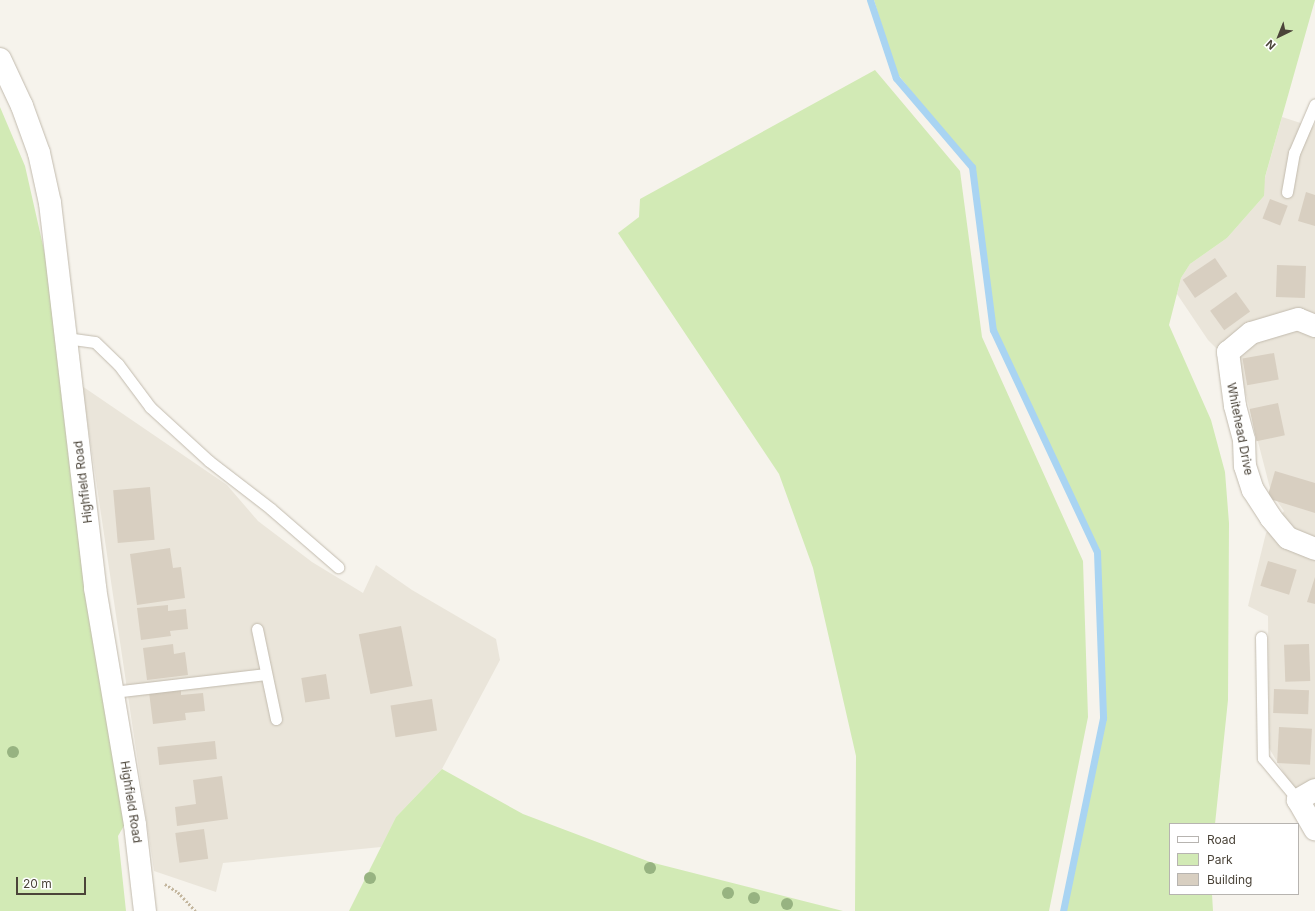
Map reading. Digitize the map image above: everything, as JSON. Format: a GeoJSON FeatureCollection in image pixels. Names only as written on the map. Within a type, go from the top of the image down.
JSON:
{"type":"FeatureCollection","features":[{"type":"Feature","properties":{"kind":"street","name":"Highfield Road"},"geometry":{"type":"LineString","coordinates":[[0,59],[22,106],[39,153],[50,203],[95,588],[113,692],[146,911]]}},
{"type":"Feature","properties":{"kind":"street","name":"Whitehead Drive"},"geometry":{"type":"LineString","coordinates":[[1315,326],[1298,319],[1271,327],[1251,333],[1228,352],[1235,406],[1244,440],[1245,466],[1253,490],[1271,518],[1288,538],[1315,549]]}},
{"type":"Feature","properties":{"kind":"street"},"geometry":{"type":"LineString","coordinates":[[1306,795],[1315,830]]}},
{"type":"Feature","properties":{"kind":"lane"},"geometry":{"type":"LineString","coordinates":[[1287,192],[1294,153],[1315,104]]}},
{"type":"Feature","properties":{"kind":"lane"},"geometry":{"type":"LineString","coordinates":[[66,338],[95,342],[118,364],[150,407],[209,461],[271,509],[338,567]]}},
{"type":"Feature","properties":{"kind":"lane"},"geometry":{"type":"LineString","coordinates":[[257,629],[276,719]]}},
{"type":"Feature","properties":{"kind":"lane"},"geometry":{"type":"LineString","coordinates":[[1262,637],[1263,758],[1306,795]]}},
{"type":"Feature","properties":{"kind":"lane"},"geometry":{"type":"LineString","coordinates":[[113,692],[266,674]]}},
{"type":"Feature","properties":{"kind":"path"},"geometry":{"type":"LineString","coordinates":[[140,869],[178,892],[196,911]]}},
{"type":"Feature","properties":{"kind":"shaded area"},"geometry":{"type":"Polygon","coordinates":[[[1282,117],[1313,127],[1315,123],[1315,813],[1288,780],[1269,748],[1268,616],[1248,606],[1266,533],[1284,511],[1271,492],[1240,372],[1208,340],[1177,294],[1181,278],[1190,264],[1227,238],[1264,196],[1264,181],[1282,117]]]}},
{"type":"Feature","properties":{"kind":"shaded area"},"geometry":{"type":"Polygon","coordinates":[[[82,386],[227,485],[258,521],[312,562],[363,593],[376,565],[412,590],[496,639],[500,660],[442,769],[396,817],[381,847],[223,863],[216,892],[154,871],[82,386]]]}},
{"type":"Feature","properties":{"kind":"green space"},"geometry":{"type":"Polygon","coordinates":[[[874,0],[1315,0],[1265,177],[1264,196],[1227,238],[1190,264],[1181,278],[1169,325],[1211,420],[1225,472],[1229,523],[1228,700],[1215,823],[1169,823],[1169,895],[1212,895],[1213,911],[1062,911],[1103,718],[1097,552],[993,330],[972,167],[896,72],[874,0]]]}},
{"type":"Feature","properties":{"kind":"green space"},"geometry":{"type":"Polygon","coordinates":[[[875,70],[960,171],[982,337],[1083,561],[1088,717],[1049,911],[855,911],[856,756],[813,568],[779,474],[618,233],[639,217],[640,199],[875,70]]]}},
{"type":"Feature","properties":{"kind":"green space"},"geometry":{"type":"Polygon","coordinates":[[[0,107],[25,166],[49,272],[125,824],[118,836],[126,911],[0,911],[0,107]]]}},
{"type":"Feature","properties":{"kind":"green space"},"geometry":{"type":"Polygon","coordinates":[[[442,769],[523,814],[650,862],[843,911],[349,911],[396,817],[442,769]]]}},
{"type":"Feature","properties":{"kind":"building"},"geometry":{"type":"Polygon","coordinates":[[[1306,192],[1315,195],[1315,226],[1298,221],[1306,192]]]}},
{"type":"Feature","properties":{"kind":"building"},"geometry":{"type":"Polygon","coordinates":[[[1270,199],[1288,206],[1280,225],[1262,219],[1270,199]]]}},
{"type":"Feature","properties":{"kind":"building"},"geometry":{"type":"Polygon","coordinates":[[[1215,258],[1227,276],[1195,298],[1183,280],[1215,258]]]}},
{"type":"Feature","properties":{"kind":"building"},"geometry":{"type":"Polygon","coordinates":[[[1277,265],[1306,266],[1305,298],[1276,297],[1277,265]]]}},
{"type":"Feature","properties":{"kind":"building"},"geometry":{"type":"Polygon","coordinates":[[[1236,292],[1250,311],[1224,330],[1210,311],[1236,292]]]}},
{"type":"Feature","properties":{"kind":"building"},"geometry":{"type":"Polygon","coordinates":[[[1274,353],[1279,380],[1247,385],[1242,359],[1274,353]]]}},
{"type":"Feature","properties":{"kind":"building"},"geometry":{"type":"Polygon","coordinates":[[[1278,403],[1285,435],[1256,441],[1250,409],[1278,403]]]}},
{"type":"Feature","properties":{"kind":"building"},"geometry":{"type":"Polygon","coordinates":[[[1275,471],[1315,483],[1315,513],[1267,498],[1275,471]]]}},
{"type":"Feature","properties":{"kind":"building"},"geometry":{"type":"Polygon","coordinates":[[[150,487],[155,540],[118,543],[113,490],[150,487]]]}},
{"type":"Feature","properties":{"kind":"building"},"geometry":{"type":"Polygon","coordinates":[[[170,548],[173,568],[181,567],[185,598],[137,605],[130,554],[170,548]]]}},
{"type":"Feature","properties":{"kind":"building"},"geometry":{"type":"Polygon","coordinates":[[[1268,561],[1297,570],[1289,595],[1260,586],[1268,561]]]}},
{"type":"Feature","properties":{"kind":"building"},"geometry":{"type":"Polygon","coordinates":[[[1315,577],[1315,604],[1307,602],[1315,577]]]}},
{"type":"Feature","properties":{"kind":"building"},"geometry":{"type":"Polygon","coordinates":[[[168,605],[168,611],[186,609],[188,629],[170,631],[171,636],[141,640],[137,608],[168,605]]]}},
{"type":"Feature","properties":{"kind":"building"},"geometry":{"type":"Polygon","coordinates":[[[401,626],[413,686],[370,694],[359,634],[401,626]]]}},
{"type":"Feature","properties":{"kind":"building"},"geometry":{"type":"Polygon","coordinates":[[[173,644],[174,654],[185,652],[188,675],[147,680],[143,648],[173,644]]]}},
{"type":"Feature","properties":{"kind":"building"},"geometry":{"type":"Polygon","coordinates":[[[1309,644],[1310,681],[1285,682],[1284,645],[1309,644]]]}},
{"type":"Feature","properties":{"kind":"building"},"geometry":{"type":"Polygon","coordinates":[[[326,674],[330,699],[305,703],[301,678],[326,674]]]}},
{"type":"Feature","properties":{"kind":"building"},"geometry":{"type":"Polygon","coordinates":[[[181,688],[181,695],[203,693],[205,711],[185,713],[186,720],[153,724],[149,692],[181,688]]]}},
{"type":"Feature","properties":{"kind":"building"},"geometry":{"type":"Polygon","coordinates":[[[1274,689],[1309,690],[1308,714],[1273,713],[1274,689]]]}},
{"type":"Feature","properties":{"kind":"building"},"geometry":{"type":"Polygon","coordinates":[[[432,699],[437,731],[396,737],[391,706],[432,699]]]}},
{"type":"Feature","properties":{"kind":"building"},"geometry":{"type":"Polygon","coordinates":[[[1279,727],[1312,729],[1310,765],[1277,763],[1279,727]]]}},
{"type":"Feature","properties":{"kind":"building"},"geometry":{"type":"Polygon","coordinates":[[[215,741],[217,759],[159,765],[157,747],[215,741]]]}},
{"type":"Feature","properties":{"kind":"building"},"geometry":{"type":"Polygon","coordinates":[[[222,776],[228,819],[177,826],[175,807],[196,804],[193,780],[222,776]]]}},
{"type":"Feature","properties":{"kind":"building"},"geometry":{"type":"Polygon","coordinates":[[[204,829],[208,859],[179,863],[175,833],[204,829]]]}},
{"type":"Feature","properties":{"kind":"waterway"},"geometry":{"type":"LineString","coordinates":[[870,0],[896,78],[972,167],[993,330],[1097,552],[1103,718],[1063,911]]}}]}
